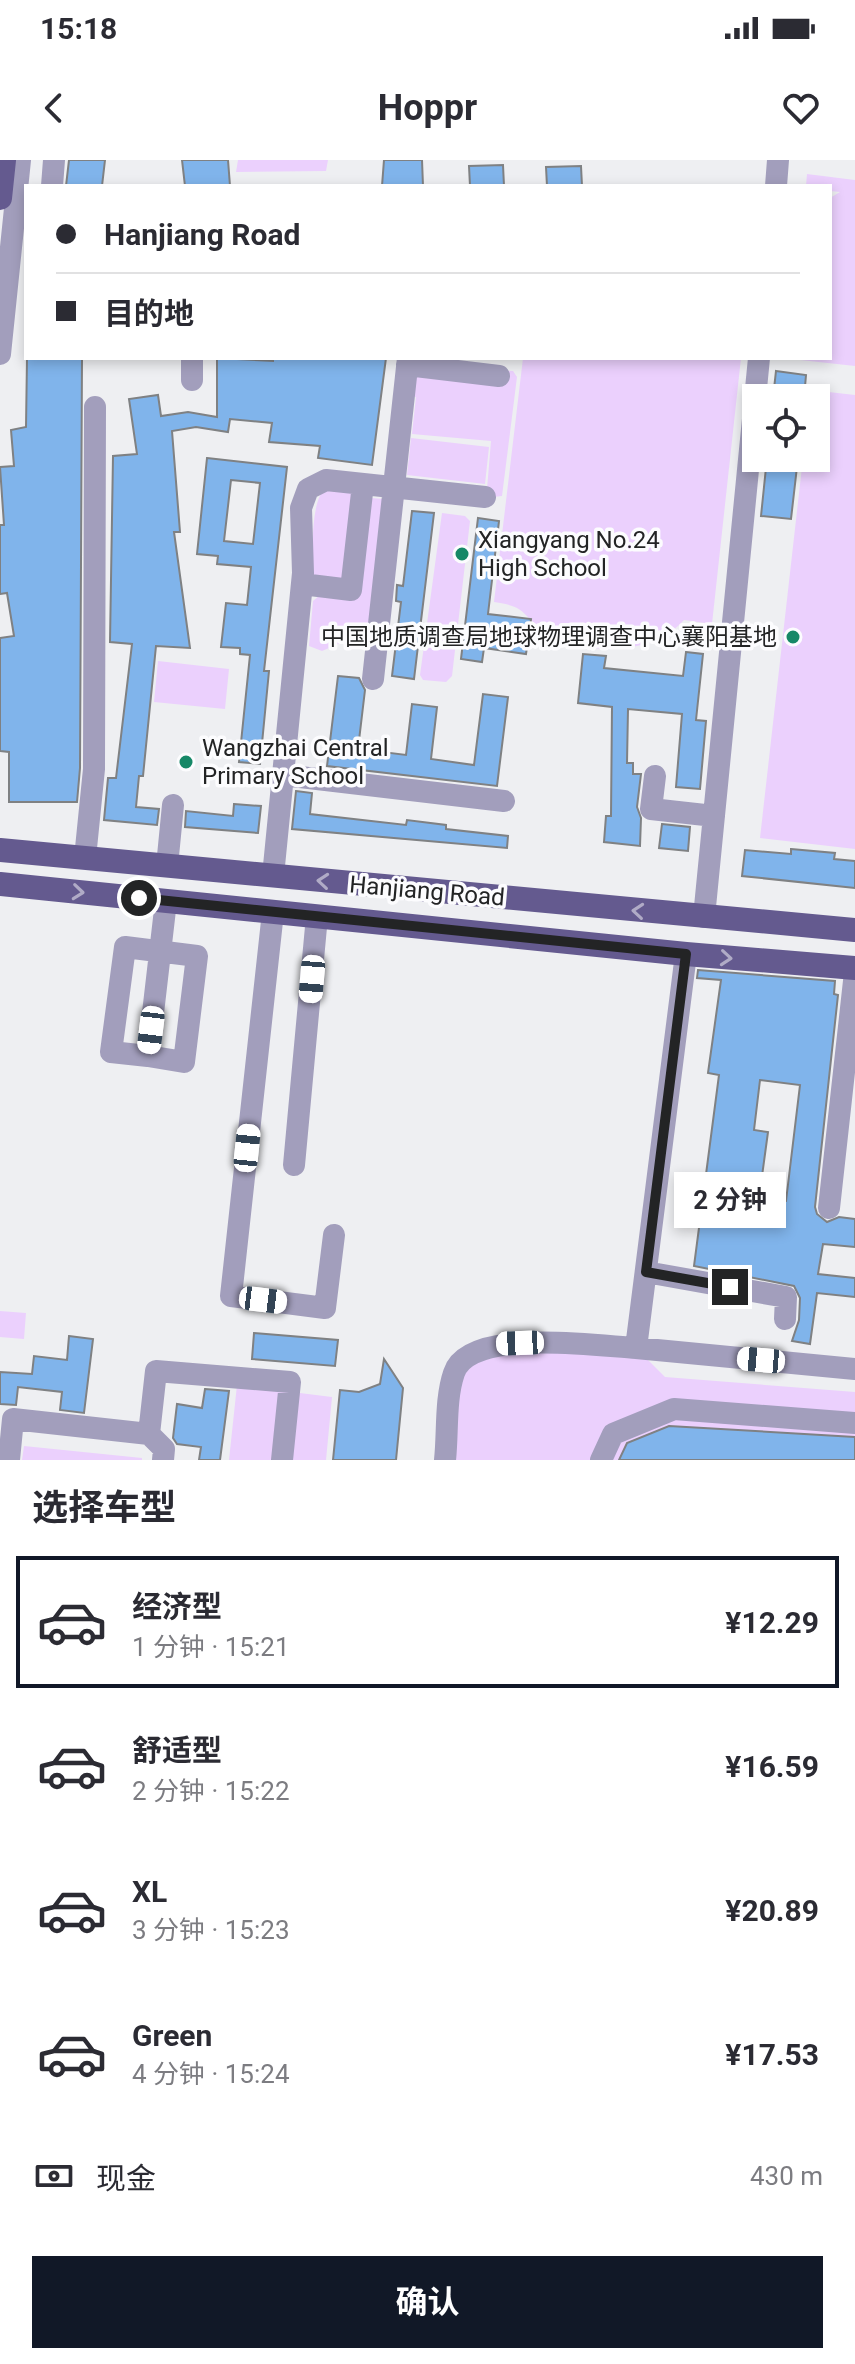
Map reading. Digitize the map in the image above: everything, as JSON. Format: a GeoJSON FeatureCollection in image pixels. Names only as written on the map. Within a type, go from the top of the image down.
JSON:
{"type":"FeatureCollection","features":[{"type":"Feature","properties":{"kind":"main road"},"geometry":{"type":"LineString","coordinates":[[0,198],[4,160]]}},
{"type":"Feature","properties":{"kind":"main road"},"geometry":{"type":"LineString","coordinates":[[0,835],[31,852]]}},
{"type":"Feature","properties":{"kind":"main road","name":"Hanjiang Road"},"geometry":{"type":"LineString","coordinates":[[0,850],[855,930]]}},
{"type":"Feature","properties":{"kind":"main road","name":"Hanjiang Road"},"geometry":{"type":"LineString","coordinates":[[0,884],[855,970]]}},
{"type":"Feature","properties":{"kind":"main road"},"geometry":{"type":"LineString","coordinates":[[0,890],[30,887]]}},
{"type":"Feature","properties":{"kind":"street"},"geometry":{"type":"LineString","coordinates":[[0,354],[19,241],[20,160]]}},
{"type":"Feature","properties":{"kind":"street"},"geometry":{"type":"LineString","coordinates":[[52,184],[54,160]]}},
{"type":"Feature","properties":{"kind":"street"},"geometry":{"type":"LineString","coordinates":[[776,184],[778,160]]}},
{"type":"Feature","properties":{"kind":"street"},"geometry":{"type":"LineString","coordinates":[[704,917],[759,360]]}},
{"type":"Feature","properties":{"kind":"street"},"geometry":{"type":"LineString","coordinates":[[373,679],[407,362],[499,376]]}},
{"type":"Feature","properties":{"kind":"street"},"geometry":{"type":"LineString","coordinates":[[85,858],[94,769],[95,407]]}},
{"type":"Feature","properties":{"kind":"street"},"geometry":{"type":"LineString","coordinates":[[273,876],[302,584],[301,508],[308,489],[326,480],[485,497]]}},
{"type":"Feature","properties":{"kind":"street"},"geometry":{"type":"LineString","coordinates":[[302,584],[351,590],[363,484]]}},
{"type":"Feature","properties":{"kind":"street"},"geometry":{"type":"LineString","coordinates":[[283,775],[504,801]]}},
{"type":"Feature","properties":{"kind":"street"},"geometry":{"type":"LineString","coordinates":[[655,776],[651,809],[714,816]]}},
{"type":"Feature","properties":{"kind":"street"},"geometry":{"type":"LineString","coordinates":[[167,866],[173,805]]}},
{"type":"Feature","properties":{"kind":"street"},"geometry":{"type":"LineString","coordinates":[[148,1056],[166,901]]}},
{"type":"Feature","properties":{"kind":"street"},"geometry":{"type":"LineString","coordinates":[[273,912],[231,1296],[325,1308],[334,1235]]}},
{"type":"Feature","properties":{"kind":"street"},"geometry":{"type":"LineString","coordinates":[[294,1165],[317,916]]}},
{"type":"Feature","properties":{"kind":"street"},"geometry":{"type":"LineString","coordinates":[[125,947],[197,956],[184,1062],[148,1056],[111,1052],[125,947]]}},
{"type":"Feature","properties":{"kind":"street"},"geometry":{"type":"LineString","coordinates":[[636,1348],[686,954]]}},
{"type":"Feature","properties":{"kind":"street"},"geometry":{"type":"LineString","coordinates":[[829,1208],[855,970]]}},
{"type":"Feature","properties":{"kind":"street"},"geometry":{"type":"LineString","coordinates":[[646,1272],[786,1297],[785,1319]]}},
{"type":"Feature","properties":{"kind":"street"},"geometry":{"type":"LineString","coordinates":[[445,1460],[454,1371],[469,1356],[500,1344],[636,1348],[855,1369]]}},
{"type":"Feature","properties":{"kind":"street"},"geometry":{"type":"LineString","coordinates":[[149,1434],[156,1371],[290,1382],[282,1460]]}},
{"type":"Feature","properties":{"kind":"street"},"geometry":{"type":"LineString","coordinates":[[601,1460],[613,1434],[674,1409],[855,1423]]}},
{"type":"Feature","properties":{"kind":"street"},"geometry":{"type":"LineString","coordinates":[[6,1456],[13,1419],[149,1434],[164,1449],[163,1460]]}},
{"type":"Feature","properties":{"kind":"shaded area"},"geometry":{"type":"Polygon","coordinates":[[[238,160],[328,160],[326,171],[236,172],[238,160]]]}},
{"type":"Feature","properties":{"kind":"shaded area"},"geometry":{"type":"Polygon","coordinates":[[[807,174],[855,180],[855,366],[800,360],[832,360],[832,197],[840,192],[832,191],[832,184],[806,184],[807,174]]]}},
{"type":"Feature","properties":{"kind":"shaded area"},"geometry":{"type":"Polygon","coordinates":[[[523,360],[741,360],[712,624],[684,620],[654,641],[617,649],[598,648],[561,639],[545,631],[519,609],[494,602],[523,360]]]}},
{"type":"Feature","properties":{"kind":"shaded area"},"geometry":{"type":"Polygon","coordinates":[[[407,365],[513,371],[517,377],[502,496],[494,497],[487,489],[491,441],[412,434],[416,397],[404,395],[407,365]]]}},
{"type":"Feature","properties":{"kind":"shaded area"},"geometry":{"type":"Polygon","coordinates":[[[830,392],[855,395],[855,849],[760,838],[801,472],[830,472],[830,392]]]}},
{"type":"Feature","properties":{"kind":"shaded area"},"geometry":{"type":"Polygon","coordinates":[[[411,438],[489,447],[485,484],[407,475],[411,438]]]}},
{"type":"Feature","properties":{"kind":"shaded area"},"geometry":{"type":"Polygon","coordinates":[[[325,489],[354,491],[347,579],[312,578],[315,517],[320,495],[325,489]]]}},
{"type":"Feature","properties":{"kind":"shaded area"},"geometry":{"type":"Polygon","coordinates":[[[371,498],[384,499],[371,644],[343,642],[322,651],[309,646],[313,601],[320,595],[352,597],[371,498]]]}},
{"type":"Feature","properties":{"kind":"shaded area"},"geometry":{"type":"Polygon","coordinates":[[[442,513],[465,516],[470,521],[452,676],[446,682],[423,680],[420,675],[442,513]]]}},
{"type":"Feature","properties":{"kind":"shaded area"},"geometry":{"type":"Polygon","coordinates":[[[158,661],[229,669],[225,709],[154,702],[158,661]]]}},
{"type":"Feature","properties":{"kind":"shaded area"},"geometry":{"type":"Polygon","coordinates":[[[0,1311],[26,1313],[24,1339],[0,1337],[0,1311]]]}},
{"type":"Feature","properties":{"kind":"shaded area"},"geometry":{"type":"Polygon","coordinates":[[[636,1348],[665,1377],[855,1392],[855,1460],[446,1460],[454,1371],[469,1356],[636,1348]]]}},
{"type":"Feature","properties":{"kind":"shaded area"},"geometry":{"type":"Polygon","coordinates":[[[237,1385],[332,1397],[326,1460],[229,1460],[237,1385]]]}},
{"type":"Feature","properties":{"kind":"shaded area"},"geometry":{"type":"Polygon","coordinates":[[[24,1446],[142,1458],[142,1460],[22,1460],[24,1446]]]}},
{"type":"Feature","properties":{"kind":"building"},"geometry":{"type":"Polygon","coordinates":[[[69,160],[105,160],[102,184],[66,184],[69,160]]]}},
{"type":"Feature","properties":{"kind":"building"},"geometry":{"type":"Polygon","coordinates":[[[182,160],[228,160],[230,184],[185,184],[182,160]]]}},
{"type":"Feature","properties":{"kind":"building"},"geometry":{"type":"Polygon","coordinates":[[[384,160],[422,160],[423,184],[382,184],[384,160]]]}},
{"type":"Feature","properties":{"kind":"building"},"geometry":{"type":"Polygon","coordinates":[[[503,165],[504,184],[470,184],[469,166],[503,165]]]}},
{"type":"Feature","properties":{"kind":"building"},"geometry":{"type":"Polygon","coordinates":[[[581,166],[582,184],[547,184],[546,167],[581,166]]]}},
{"type":"Feature","properties":{"kind":"building"},"geometry":{"type":"Polygon","coordinates":[[[27,360],[82,360],[80,768],[77,802],[9,802],[9,752],[0,751],[0,638],[14,636],[7,593],[0,594],[0,525],[4,525],[0,467],[14,466],[11,430],[26,427],[27,360]]]}},
{"type":"Feature","properties":{"kind":"building"},"geometry":{"type":"Polygon","coordinates":[[[217,360],[386,360],[372,465],[318,458],[320,446],[269,442],[272,423],[230,419],[228,432],[196,427],[172,431],[180,532],[174,532],[190,648],[156,646],[143,776],[139,776],[136,807],[159,809],[157,825],[104,820],[108,778],[116,778],[132,644],[110,642],[113,456],[137,454],[129,399],[158,395],[161,416],[188,412],[217,417],[217,360]]]}},
{"type":"Feature","properties":{"kind":"building"},"geometry":{"type":"Polygon","coordinates":[[[776,371],[806,375],[805,384],[775,384],[776,371]]]}},
{"type":"Feature","properties":{"kind":"building"},"geometry":{"type":"Polygon","coordinates":[[[207,458],[287,467],[264,671],[269,671],[260,764],[239,762],[250,655],[240,654],[240,648],[221,647],[226,603],[247,605],[251,567],[217,564],[218,556],[197,554],[207,458]],[[231,480],[224,541],[253,544],[260,483],[231,480]]]}},
{"type":"Feature","properties":{"kind":"building"},"geometry":{"type":"Polygon","coordinates":[[[766,472],[796,472],[791,519],[761,516],[766,472]]]}},
{"type":"Feature","properties":{"kind":"building"},"geometry":{"type":"Polygon","coordinates":[[[412,511],[434,513],[414,679],[392,676],[401,602],[396,601],[397,585],[403,586],[412,511]]]}},
{"type":"Feature","properties":{"kind":"building"},"geometry":{"type":"Polygon","coordinates":[[[478,518],[499,521],[488,614],[531,619],[526,654],[484,648],[482,662],[461,659],[478,518]]]}},
{"type":"Feature","properties":{"kind":"building"},"geometry":{"type":"Polygon","coordinates":[[[686,652],[703,654],[696,720],[706,721],[700,789],[676,787],[682,714],[628,709],[627,763],[633,763],[633,774],[641,774],[637,807],[641,818],[640,846],[604,842],[606,816],[611,816],[612,707],[578,703],[583,654],[606,656],[604,668],[683,676],[686,652]]]}},
{"type":"Feature","properties":{"kind":"building"},"geometry":{"type":"Polygon","coordinates":[[[338,676],[359,678],[365,690],[358,749],[406,755],[412,704],[437,707],[431,759],[474,765],[483,694],[508,697],[497,786],[327,766],[338,676]]]}},
{"type":"Feature","properties":{"kind":"building"},"geometry":{"type":"Polygon","coordinates":[[[296,791],[312,793],[310,814],[406,825],[407,820],[446,825],[446,829],[508,836],[507,848],[292,829],[296,791]]]}},
{"type":"Feature","properties":{"kind":"building"},"geometry":{"type":"Polygon","coordinates":[[[234,804],[261,806],[258,833],[185,827],[186,811],[233,816],[234,804]]]}},
{"type":"Feature","properties":{"kind":"building"},"geometry":{"type":"Polygon","coordinates":[[[662,824],[690,827],[688,851],[659,848],[662,824]]]}},
{"type":"Feature","properties":{"kind":"building"},"geometry":{"type":"Polygon","coordinates":[[[791,849],[835,853],[834,859],[855,861],[855,888],[742,876],[745,850],[791,854],[791,849]]]}},
{"type":"Feature","properties":{"kind":"building"},"geometry":{"type":"Polygon","coordinates":[[[698,970],[835,981],[834,994],[838,995],[815,1207],[817,1214],[827,1222],[839,1217],[855,1219],[855,1247],[823,1244],[818,1274],[855,1278],[855,1297],[817,1293],[810,1344],[792,1341],[799,1320],[800,1298],[794,1286],[694,1266],[719,1075],[708,1073],[721,980],[697,978],[698,970]],[[760,1080],[754,1130],[768,1132],[759,1198],[786,1201],[800,1085],[760,1080]]]}},
{"type":"Feature","properties":{"kind":"building"},"geometry":{"type":"Polygon","coordinates":[[[254,1333],[338,1340],[335,1366],[252,1359],[254,1333]]]}},
{"type":"Feature","properties":{"kind":"building"},"geometry":{"type":"Polygon","coordinates":[[[69,1336],[93,1339],[84,1413],[60,1410],[62,1392],[18,1387],[16,1405],[0,1404],[0,1372],[32,1374],[34,1356],[67,1360],[69,1336]]]}},
{"type":"Feature","properties":{"kind":"building"},"geometry":{"type":"Polygon","coordinates":[[[384,1359],[403,1388],[396,1460],[333,1460],[340,1390],[359,1392],[380,1384],[384,1359]]]}},
{"type":"Feature","properties":{"kind":"building"},"geometry":{"type":"Polygon","coordinates":[[[205,1389],[229,1391],[220,1460],[199,1460],[201,1447],[177,1444],[173,1438],[177,1404],[202,1408],[205,1389]]]}},
{"type":"Feature","properties":{"kind":"building"},"geometry":{"type":"Polygon","coordinates":[[[669,1426],[855,1437],[855,1460],[619,1460],[627,1443],[669,1426]]]}},
{"type":"Feature","properties":{"kind":"place","name":"Xiangyang No.24 High School"},"geometry":{"type":"Point","coordinates":[462,554]}},
{"type":"Feature","properties":{"kind":"place","name":"中国地质调查局地球物理调查中心襄阳基地"},"geometry":{"type":"Point","coordinates":[793,637]}},
{"type":"Feature","properties":{"kind":"place","name":"Wangzhai Central Primary School"},"geometry":{"type":"Point","coordinates":[186,762]}},
{"type":"Feature","properties":{"kind":"route"},"geometry":{"type":"LineString","coordinates":[[139,898],[686,954],[646,1272],[730,1287]]}}]}
